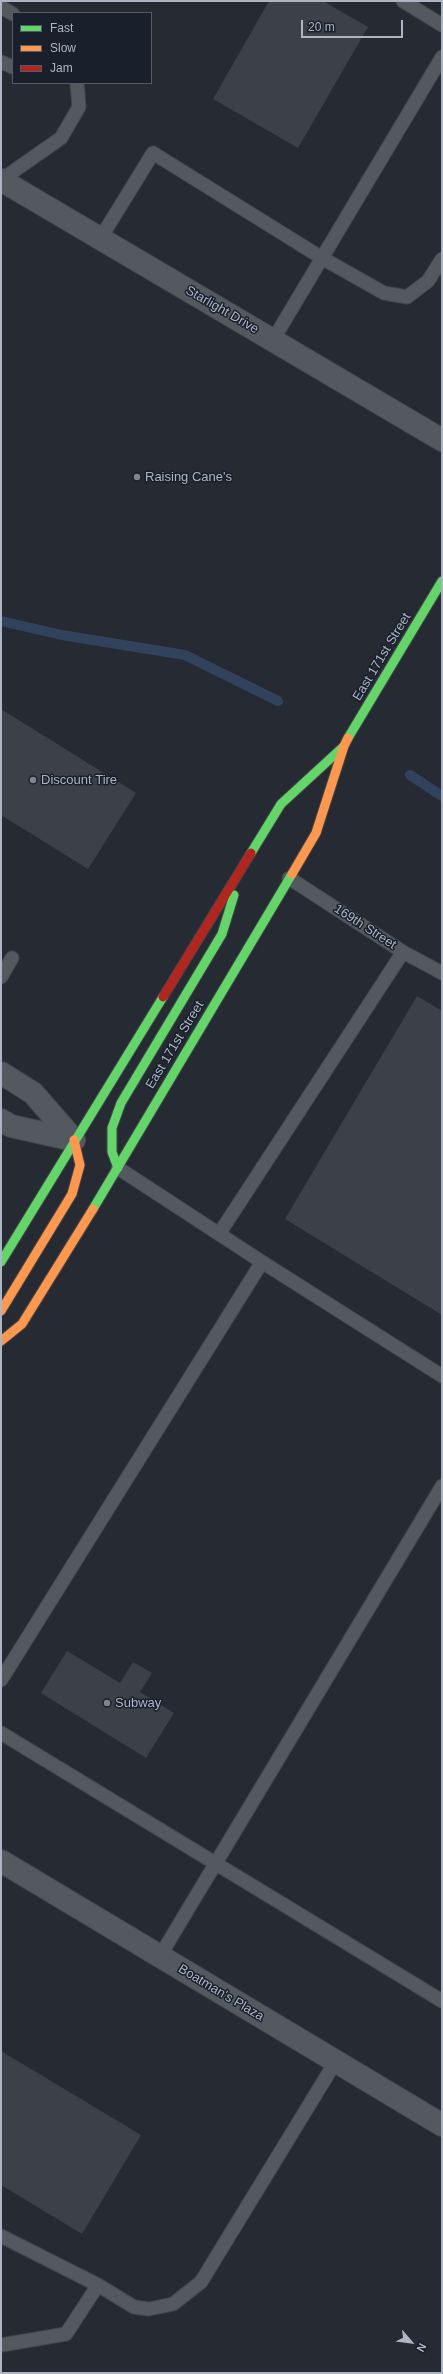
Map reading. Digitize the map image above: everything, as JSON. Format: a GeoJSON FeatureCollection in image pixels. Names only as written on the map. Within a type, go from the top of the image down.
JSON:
{"type":"FeatureCollection","features":[{"type":"Feature","properties":{"kind":"main road","name":"East 171st Street"},"geometry":{"type":"LineString","coordinates":[[1,1341],[22,1324],[118,1168],[290,878],[316,833],[344,746],[442,581]]}},
{"type":"Feature","properties":{"kind":"main road","name":"East 171st Street"},"geometry":{"type":"LineString","coordinates":[[1,1262],[74,1140],[281,804],[344,746]]}},
{"type":"Feature","properties":{"kind":"main road"},"geometry":{"type":"LineString","coordinates":[[118,1168],[112,1152],[112,1128],[121,1103],[222,934],[244,864]]}},
{"type":"Feature","properties":{"kind":"main road"},"geometry":{"type":"LineString","coordinates":[[1,1311],[47,1238],[72,1194],[80,1166],[74,1140]]}},
{"type":"Feature","properties":{"kind":"street","name":"Starlight Drive"},"geometry":{"type":"LineString","coordinates":[[1,180],[442,440]]}},
{"type":"Feature","properties":{"kind":"street"},"geometry":{"type":"LineString","coordinates":[[1,1073],[33,1093],[74,1140]]}},
{"type":"Feature","properties":{"kind":"street"},"geometry":{"type":"LineString","coordinates":[[1,1120],[11,1126],[74,1140]]}},
{"type":"Feature","properties":{"kind":"street","name":"Boatman's Plaza"},"geometry":{"type":"LineString","coordinates":[[1,1861],[442,2125]]}},
{"type":"Feature","properties":{"kind":"lane"},"geometry":{"type":"LineString","coordinates":[[403,1],[442,25]]}},
{"type":"Feature","properties":{"kind":"lane"},"geometry":{"type":"LineString","coordinates":[[1,7],[12,13]]}},
{"type":"Feature","properties":{"kind":"lane"},"geometry":{"type":"LineString","coordinates":[[273,340],[442,57]]}},
{"type":"Feature","properties":{"kind":"lane"},"geometry":{"type":"LineString","coordinates":[[1,62],[12,67]]}},
{"type":"Feature","properties":{"kind":"lane"},"geometry":{"type":"LineString","coordinates":[[1,180],[61,138],[79,107],[77,84]]}},
{"type":"Feature","properties":{"kind":"lane"},"geometry":{"type":"LineString","coordinates":[[100,239],[153,152],[322,258],[384,293],[407,297],[428,281],[442,259]]}},
{"type":"Feature","properties":{"kind":"lane","name":"169th Street"},"geometry":{"type":"LineString","coordinates":[[290,878],[403,952],[442,973]]}},
{"type":"Feature","properties":{"kind":"lane"},"geometry":{"type":"LineString","coordinates":[[219,1234],[403,952]]}},
{"type":"Feature","properties":{"kind":"lane"},"geometry":{"type":"LineString","coordinates":[[1,977],[12,958]]}},
{"type":"Feature","properties":{"kind":"lane"},"geometry":{"type":"LineString","coordinates":[[118,1168],[262,1262],[442,1376]]}},
{"type":"Feature","properties":{"kind":"lane"},"geometry":{"type":"LineString","coordinates":[[1,1680],[262,1262]]}},
{"type":"Feature","properties":{"kind":"lane"},"geometry":{"type":"LineString","coordinates":[[160,1956],[442,1486]]}},
{"type":"Feature","properties":{"kind":"lane"},"geometry":{"type":"LineString","coordinates":[[1,1732],[442,2001]]}},
{"type":"Feature","properties":{"kind":"lane"},"geometry":{"type":"LineString","coordinates":[[1,2236],[98,2285],[134,2307],[149,2309],[173,2304],[201,2282],[336,2061]]}},
{"type":"Feature","properties":{"kind":"lane"},"geometry":{"type":"LineString","coordinates":[[1,2346],[66,2334],[98,2285]]}},
{"type":"Feature","properties":{"kind":"building"},"geometry":{"type":"Polygon","coordinates":[[[269,1],[323,1],[368,27],[298,148],[213,99],[269,1]]]}},
{"type":"Feature","properties":{"kind":"building"},"geometry":{"type":"Polygon","coordinates":[[[1,709],[136,793],[88,869],[1,815],[1,709]]]}},
{"type":"Feature","properties":{"kind":"building"},"geometry":{"type":"Polygon","coordinates":[[[417,996],[442,1011],[442,1315],[285,1219],[417,996]]]}},
{"type":"Feature","properties":{"kind":"building","name":"Subway"},"geometry":{"type":"Polygon","coordinates":[[[67,1651],[120,1683],[133,1662],[152,1673],[140,1692],[174,1713],[146,1758],[41,1693],[67,1651]]]}},
{"type":"Feature","properties":{"kind":"building"},"geometry":{"type":"Polygon","coordinates":[[[1,2051],[141,2135],[82,2234],[1,2185],[1,2051]]]}},
{"type":"Feature","properties":{"kind":"waterway"},"geometry":{"type":"LineString","coordinates":[[1,621],[62,635],[185,655],[278,701]]}},
{"type":"Feature","properties":{"kind":"waterway"},"geometry":{"type":"LineString","coordinates":[[410,775],[442,796]]}},
{"type":"Feature","properties":{"kind":"traffic: fast"},"geometry":{"type":"LineString","coordinates":[[348,738],[442,581]]}},
{"type":"Feature","properties":{"kind":"traffic: fast"},"geometry":{"type":"LineString","coordinates":[[251,853],[281,804],[343,747]]}},
{"type":"Feature","properties":{"kind":"traffic: fast"},"geometry":{"type":"LineString","coordinates":[[93,1209],[292,874]]}},
{"type":"Feature","properties":{"kind":"traffic: fast"},"geometry":{"type":"LineString","coordinates":[[118,1168],[112,1152],[112,1128],[121,1103],[222,934],[234,895]]}},
{"type":"Feature","properties":{"kind":"traffic: fast"},"geometry":{"type":"LineString","coordinates":[[1,1262],[163,997]]}},
{"type":"Feature","properties":{"kind":"traffic: slow"},"geometry":{"type":"LineString","coordinates":[[292,874],[316,833],[344,746],[348,738]]}},
{"type":"Feature","properties":{"kind":"traffic: slow"},"geometry":{"type":"LineString","coordinates":[[1,1311],[72,1194],[80,1165],[74,1140]]}},
{"type":"Feature","properties":{"kind":"traffic: slow"},"geometry":{"type":"LineString","coordinates":[[1,1341],[22,1324],[93,1209]]}},
{"type":"Feature","properties":{"kind":"traffic: jam"},"geometry":{"type":"LineString","coordinates":[[163,997],[251,853]]}},
{"type":"Feature","properties":{"kind":"place","name":"Raising Cane's"},"geometry":{"type":"Point","coordinates":[137,477]}},
{"type":"Feature","properties":{"kind":"place","name":"Discount Tire"},"geometry":{"type":"Point","coordinates":[33,780]}},
{"type":"Feature","properties":{"kind":"place","name":"Subway"},"geometry":{"type":"Point","coordinates":[107,1703]}}]}
